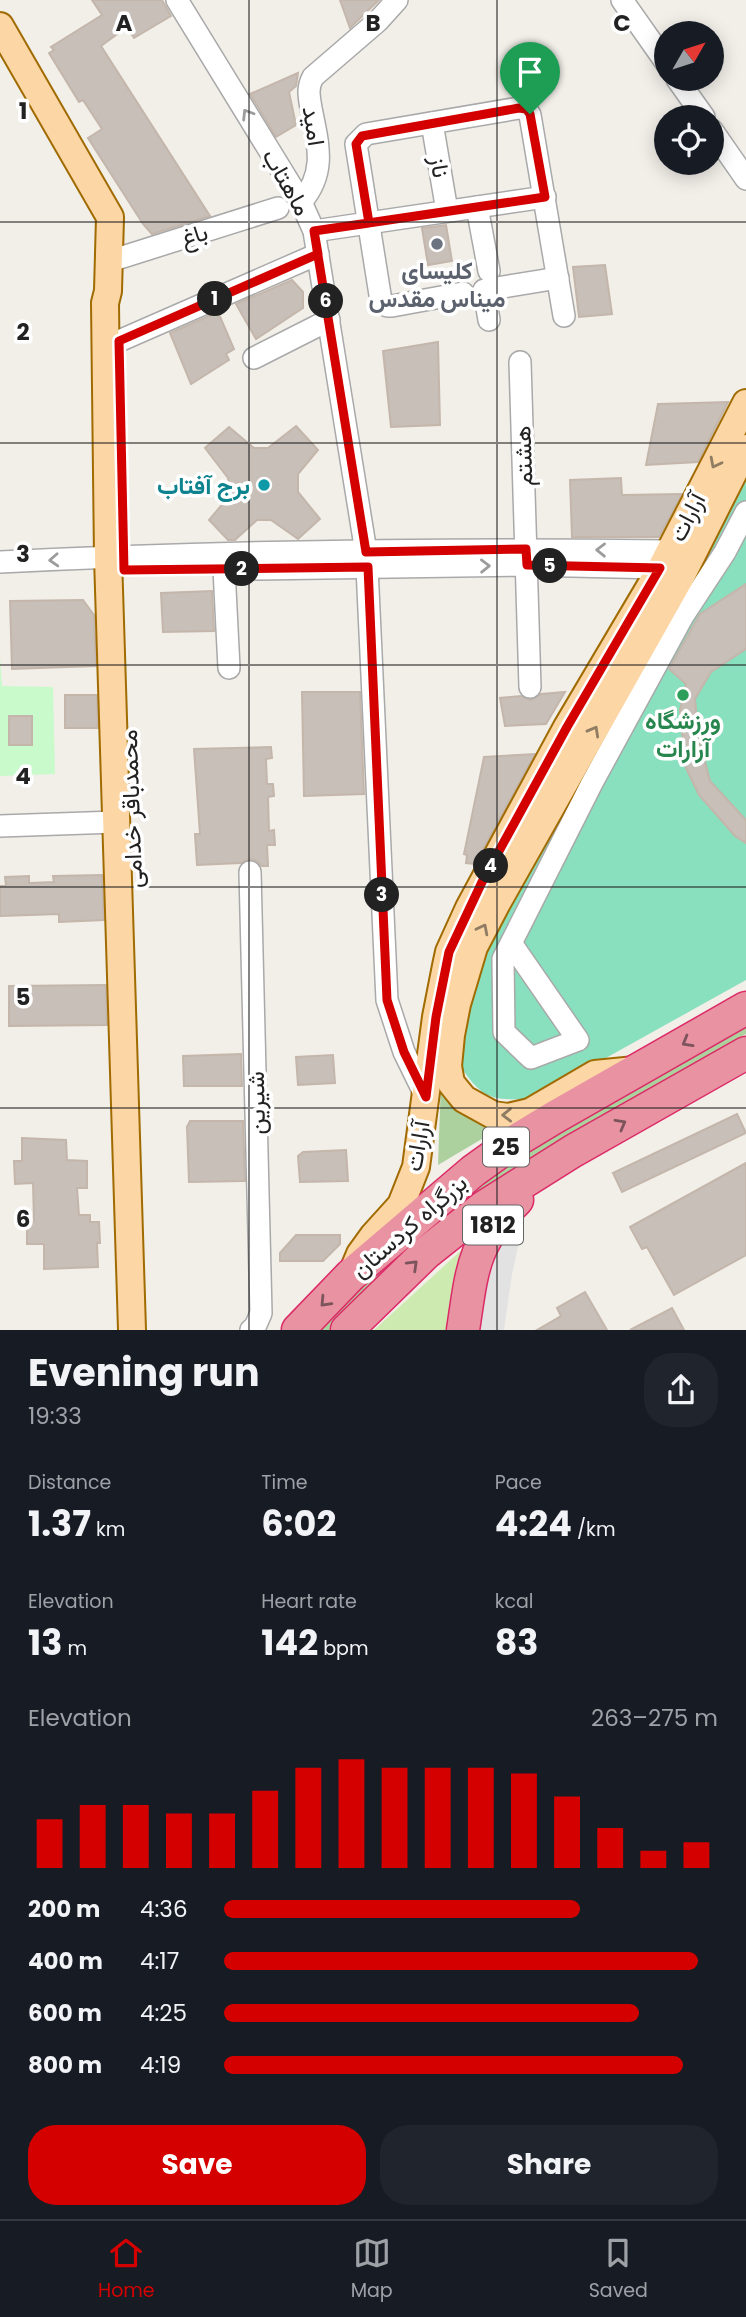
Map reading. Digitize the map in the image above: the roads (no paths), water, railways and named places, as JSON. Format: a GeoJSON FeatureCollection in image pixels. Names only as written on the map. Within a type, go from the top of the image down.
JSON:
{"type":"FeatureCollection","features":[{"type":"Feature","properties":{"kind":"highway","name":"بزرگراه کردستان"},"geometry":{"type":"LineString","coordinates":[[299,1330],[351,1275],[473,1171],[512,1143],[746,1008]]}},
{"type":"Feature","properties":{"kind":"highway","name":"بزرگراه کردستان"},"geometry":{"type":"LineString","coordinates":[[347,1330],[426,1253],[484,1207],[573,1151],[746,1053]]}},
{"type":"Feature","properties":{"kind":"highway","name":"1812"},"geometry":{"type":"LineString","coordinates":[[463,1330],[473,1266],[483,1240],[491,1227],[517,1199],[573,1151]]}},
{"type":"Feature","properties":{"kind":"main road","name":"محمدباقر خدامی"},"geometry":{"type":"LineString","coordinates":[[0,26],[110,217],[110,261],[105,303],[145,1330]]}},
{"type":"Feature","properties":{"kind":"main road","name":"محمدباقر خدامی"},"geometry":{"type":"LineString","coordinates":[[0,50],[109,234]]}},
{"type":"Feature","properties":{"kind":"main road","name":"محمدباقر خدامی"},"geometry":{"type":"LineString","coordinates":[[108,290],[116,304],[119,341],[114,495]]}},
{"type":"Feature","properties":{"kind":"main road","name":"آرارات"},"geometry":{"type":"LineString","coordinates":[[638,1069],[595,1074],[530,1112],[508,1117],[493,1115],[464,1099],[451,1083],[448,1066],[457,1004],[474,947],[675,563],[746,403]]}},
{"type":"Feature","properties":{"kind":"main road","name":"آرارات"},"geometry":{"type":"LineString","coordinates":[[351,1275],[360,1254],[401,1205],[416,1167],[436,1017],[449,952],[478,891],[567,727],[675,563],[746,448]]}},
{"type":"Feature","properties":{"kind":"main road","name":"محمدباقر خدامی"},"geometry":{"type":"LineString","coordinates":[[121,749],[116,822],[132,1330]]}},
{"type":"Feature","properties":{"kind":"street","name":"ماهتاب"},"geometry":{"type":"LineString","coordinates":[[177,0],[301,202],[314,231],[367,560],[387,1000],[404,1052],[426,1097]]}},
{"type":"Feature","properties":{"kind":"street","name":"امید"},"geometry":{"type":"LineString","coordinates":[[301,202],[316,180],[319,161],[308,90],[313,77],[397,0]]}},
{"type":"Feature","properties":{"kind":"street"},"geometry":{"type":"LineString","coordinates":[[622,0],[654,46]]}},
{"type":"Feature","properties":{"kind":"street"},"geometry":{"type":"LineString","coordinates":[[558,278],[479,285],[392,306],[383,304],[356,144],[359,139],[366,134],[526,109],[530,114],[545,197],[558,278],[564,316]]}},
{"type":"Feature","properties":{"kind":"street","name":"ناز"},"geometry":{"type":"LineString","coordinates":[[432,123],[447,211]]}},
{"type":"Feature","properties":{"kind":"street"},"geometry":{"type":"LineString","coordinates":[[724,147],[746,179]]}},
{"type":"Feature","properties":{"kind":"street"},"geometry":{"type":"LineString","coordinates":[[314,231],[545,197]]}},
{"type":"Feature","properties":{"kind":"street"},"geometry":{"type":"LineString","coordinates":[[477,207],[479,285],[489,320]]}},
{"type":"Feature","properties":{"kind":"street","name":"باغ"},"geometry":{"type":"LineString","coordinates":[[110,261],[278,208]]}},
{"type":"Feature","properties":{"kind":"street"},"geometry":{"type":"LineString","coordinates":[[119,341],[318,254]]}},
{"type":"Feature","properties":{"kind":"street"},"geometry":{"type":"LineString","coordinates":[[254,358],[329,320]]}},
{"type":"Feature","properties":{"kind":"street","name":"هشتم"},"geometry":{"type":"LineString","coordinates":[[520,362],[530,687]]}},
{"type":"Feature","properties":{"kind":"street"},"geometry":{"type":"LineString","coordinates":[[511,943],[578,1040],[531,1058],[504,1032],[503,959],[511,943],[598,771],[683,616],[725,552],[746,514]]}},
{"type":"Feature","properties":{"kind":"street"},"geometry":{"type":"LineString","coordinates":[[116,564],[527,557],[675,563]]}},
{"type":"Feature","properties":{"kind":"street"},"geometry":{"type":"LineString","coordinates":[[0,562],[224,569],[367,560]]}},
{"type":"Feature","properties":{"kind":"street"},"geometry":{"type":"LineString","coordinates":[[224,569],[229,668]]}},
{"type":"Feature","properties":{"kind":"street"},"geometry":{"type":"LineString","coordinates":[[0,825],[116,822]]}},
{"type":"Feature","properties":{"kind":"street","name":"شیرین"},"geometry":{"type":"LineString","coordinates":[[250,872],[261,1313],[251,1330]]}},
{"type":"Feature","properties":{"kind":"place","name":"کلیسای میناس مقدس"},"geometry":{"type":"Point","coordinates":[437,244]}},
{"type":"Feature","properties":{"kind":"place","name":"برج آفتاب"},"geometry":{"type":"Point","coordinates":[264,485]}},
{"type":"Feature","properties":{"kind":"place","name":"ورزشگاه آرارات"},"geometry":{"type":"Point","coordinates":[683,695]}}]}
